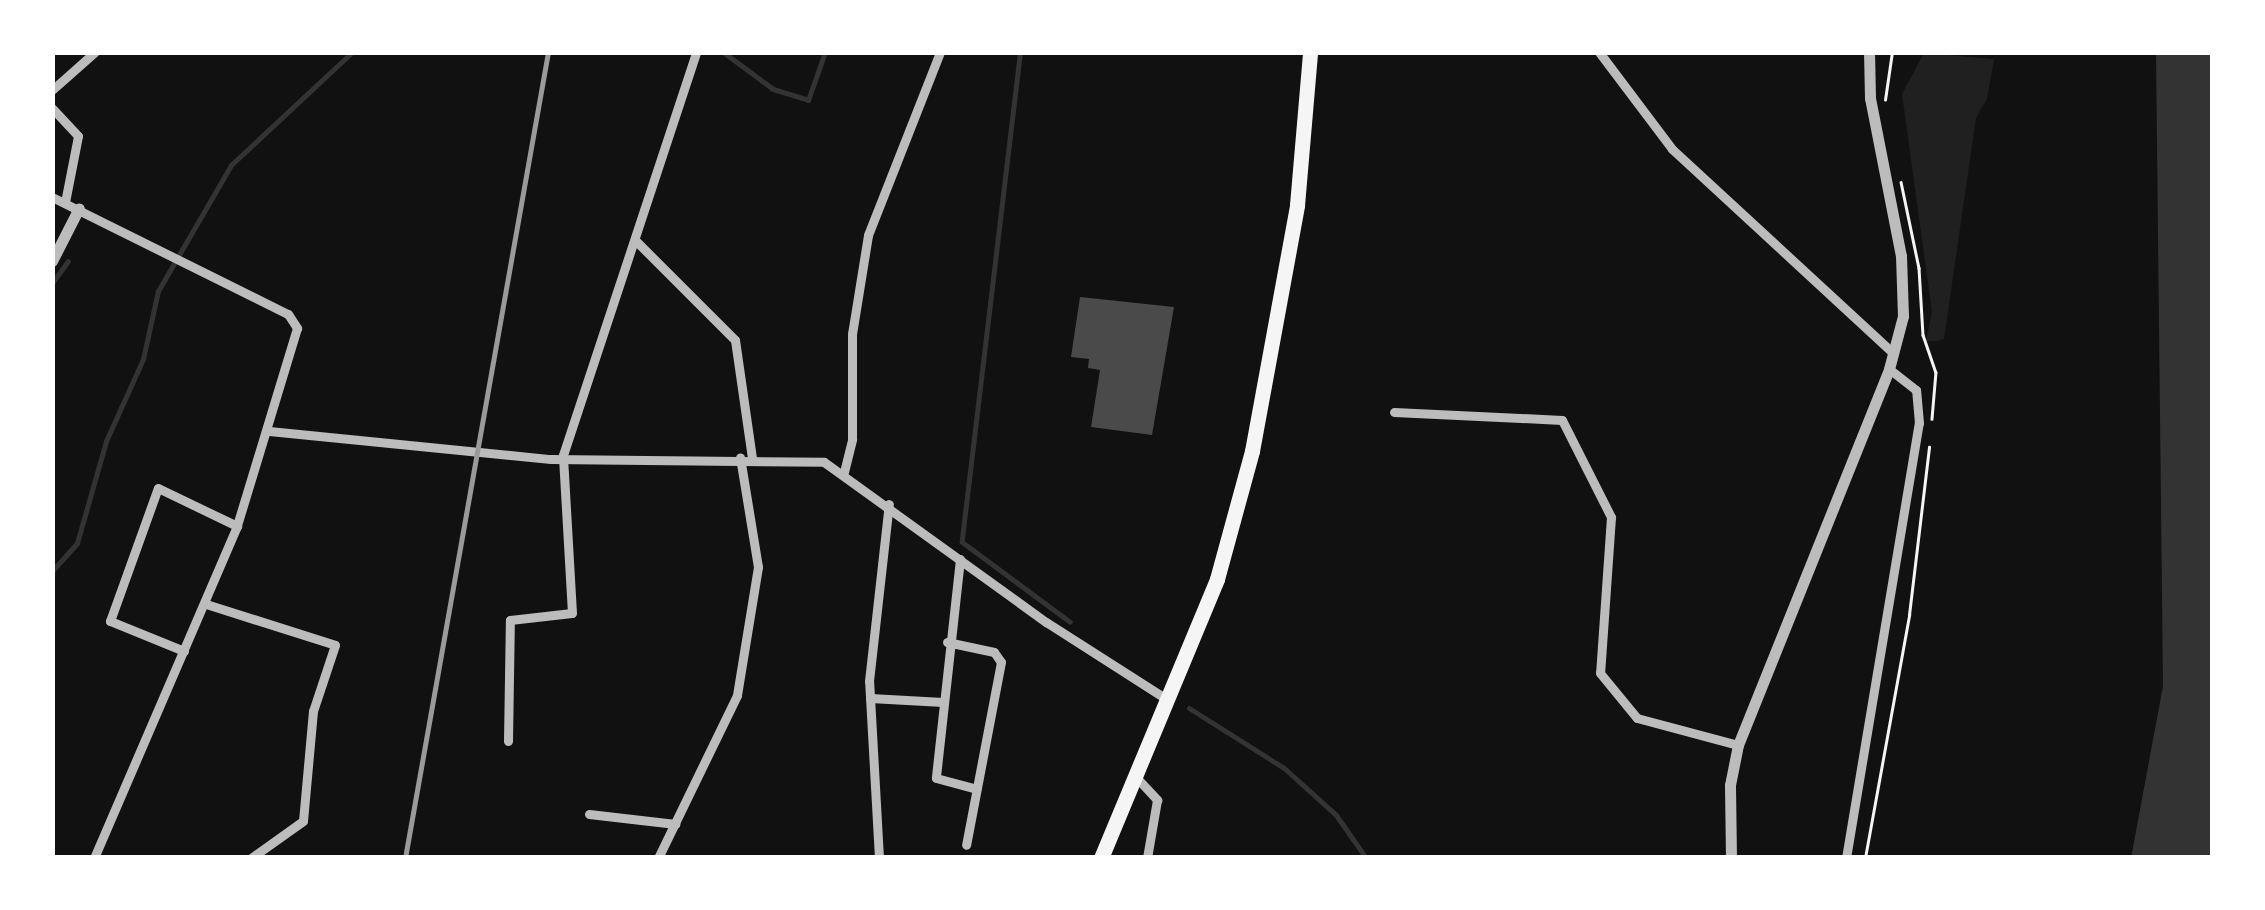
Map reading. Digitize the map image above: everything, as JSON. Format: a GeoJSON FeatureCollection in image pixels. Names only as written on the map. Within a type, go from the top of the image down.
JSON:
{"type":"FeatureCollection","features":[{"type":"Feature","properties":{"kind":"main road"},"geometry":{"type":"LineString","coordinates":[[1100,858],[1217,580],[1252,450],[1297,206],[1310,52]]}},
{"type":"Feature","properties":{"kind":"street"},"geometry":{"type":"LineString","coordinates":[[52,90],[95,52]]}},
{"type":"Feature","properties":{"kind":"street"},"geometry":{"type":"LineString","coordinates":[[508,741],[510,620],[572,613],[563,455],[696,52]]}},
{"type":"Feature","properties":{"kind":"street"},"geometry":{"type":"LineString","coordinates":[[844,472],[852,439],[852,334],[868,236],[940,52]]}},
{"type":"Feature","properties":{"kind":"street"},"geometry":{"type":"LineString","coordinates":[[1599,52],[1672,149],[1892,353]]}},
{"type":"Feature","properties":{"kind":"street"},"geometry":{"type":"LineString","coordinates":[[1731,858],[1730,786],[1738,744],[1889,369],[1904,295],[1870,98],[1868,52]]}},
{"type":"Feature","properties":{"kind":"street"},"geometry":{"type":"LineString","coordinates":[[52,108],[78,136],[65,202]]}},
{"type":"Feature","properties":{"kind":"street"},"geometry":{"type":"LineString","coordinates":[[52,197],[124,228],[217,282],[288,314],[297,324],[269,431],[237,526],[94,858]]}},
{"type":"Feature","properties":{"kind":"street"},"geometry":{"type":"LineString","coordinates":[[52,260],[79,208]]}},
{"type":"Feature","properties":{"kind":"street"},"geometry":{"type":"LineString","coordinates":[[636,241],[734,340],[752,458]]}},
{"type":"Feature","properties":{"kind":"street"},"geometry":{"type":"LineString","coordinates":[[1846,858],[1919,423],[1916,390],[1889,369]]}},
{"type":"Feature","properties":{"kind":"street"},"geometry":{"type":"LineString","coordinates":[[1394,412],[1562,420],[1612,518],[1600,673],[1638,718],[1738,744]]}},
{"type":"Feature","properties":{"kind":"street"},"geometry":{"type":"LineString","coordinates":[[269,431],[563,455],[824,462],[844,472],[960,560],[1168,700]]}},
{"type":"Feature","properties":{"kind":"street"},"geometry":{"type":"LineString","coordinates":[[658,858],[737,695],[758,567],[740,457]]}},
{"type":"Feature","properties":{"kind":"street"},"geometry":{"type":"LineString","coordinates":[[184,651],[110,621],[158,488],[237,526]]}},
{"type":"Feature","properties":{"kind":"street"},"geometry":{"type":"LineString","coordinates":[[879,858],[870,698],[888,504]]}},
{"type":"Feature","properties":{"kind":"street"},"geometry":{"type":"LineString","coordinates":[[960,560],[946,642],[936,778],[977,789]]}},
{"type":"Feature","properties":{"kind":"street"},"geometry":{"type":"LineString","coordinates":[[206,604],[336,645],[313,710],[303,820],[251,858]]}},
{"type":"Feature","properties":{"kind":"street"},"geometry":{"type":"LineString","coordinates":[[946,642],[1000,656],[966,844]]}},
{"type":"Feature","properties":{"kind":"street"},"geometry":{"type":"LineString","coordinates":[[870,698],[943,702]]}},
{"type":"Feature","properties":{"kind":"street"},"geometry":{"type":"LineString","coordinates":[[1135,776],[1157,800],[1146,858]]}},
{"type":"Feature","properties":{"kind":"street"},"geometry":{"type":"LineString","coordinates":[[589,814],[675,824]]}},
{"type":"Feature","properties":{"kind":"path"},"geometry":{"type":"LineString","coordinates":[[1886,110],[1892,52]]}},
{"type":"Feature","properties":{"kind":"path"},"geometry":{"type":"LineString","coordinates":[[1902,182],[1917,253]]}},
{"type":"Feature","properties":{"kind":"shaded area"},"geometry":{"type":"Polygon","coordinates":[[[1924,53],[1994,59],[1987,99],[1976,118],[1944,339],[1936,341],[1926,341],[1932,312],[1902,94],[1924,53]]]}},
{"type":"Feature","properties":{"kind":"shaded area"},"geometry":{"type":"Polygon","coordinates":[[[2156,53],[2212,53],[2212,857],[2131,858],[2163,686],[2156,53]]]}},
{"type":"Feature","properties":{"kind":"pier"},"geometry":{"type":"Polygon","coordinates":[[[2153,731],[2131,857],[2126,858],[2147,749],[2153,731]]]}},
{"type":"Feature","properties":{"kind":"building"},"geometry":{"type":"Polygon","coordinates":[[[1080,297],[1174,307],[1152,435],[1091,427],[1100,370],[1088,368],[1089,359],[1071,357],[1080,297]]]}},
{"type":"Feature","properties":{"kind":"waterway"},"geometry":{"type":"LineString","coordinates":[[52,571],[77,543],[106,441],[143,359],[158,291],[231,165],[352,52]]}},
{"type":"Feature","properties":{"kind":"waterway"},"geometry":{"type":"LineString","coordinates":[[723,52],[773,89],[808,100],[825,52]]}},
{"type":"Feature","properties":{"kind":"waterway"},"geometry":{"type":"LineString","coordinates":[[1020,52],[962,542],[1070,622]]}},
{"type":"Feature","properties":{"kind":"waterway"},"geometry":{"type":"LineString","coordinates":[[52,283],[68,261]]}},
{"type":"Feature","properties":{"kind":"waterway"},"geometry":{"type":"LineString","coordinates":[[1189,708],[1284,768],[1336,815],[1366,858]]}},
{"type":"Feature","properties":{"kind":"railway"},"geometry":{"type":"LineString","coordinates":[[405,858],[548,52]]}}]}
